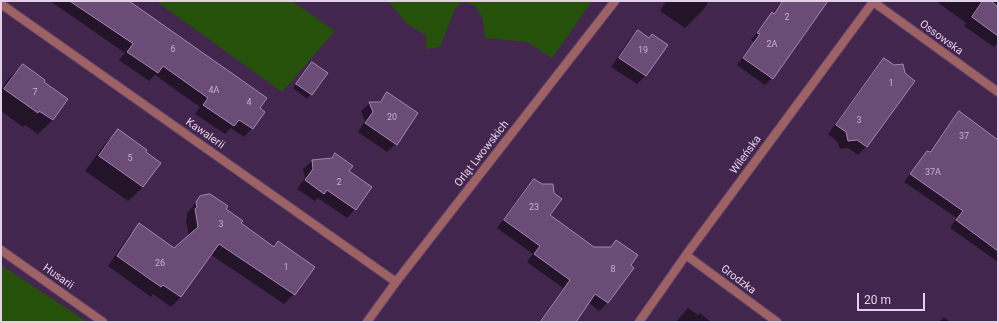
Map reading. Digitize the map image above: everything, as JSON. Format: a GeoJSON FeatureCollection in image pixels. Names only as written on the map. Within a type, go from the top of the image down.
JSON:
{"type":"FeatureCollection","features":[{"type":"Feature","properties":{"kind":"street","name":"Orląt Lwowskich"},"geometry":{"type":"LineString","coordinates":[[367,322],[396,282],[615,1]]}},
{"type":"Feature","properties":{"kind":"street","name":"Ossowska"},"geometry":{"type":"LineString","coordinates":[[873,1],[998,92]]}},
{"type":"Feature","properties":{"kind":"street","name":"Wileńska"},"geometry":{"type":"LineString","coordinates":[[639,322],[686,255],[873,1]]}},
{"type":"Feature","properties":{"kind":"street","name":"Kawalerii"},"geometry":{"type":"LineString","coordinates":[[1,4],[396,282]]}},
{"type":"Feature","properties":{"kind":"street","name":"Husarii"},"geometry":{"type":"LineString","coordinates":[[1,250],[103,322]]}},
{"type":"Feature","properties":{"kind":"street","name":"Grodzka"},"geometry":{"type":"LineString","coordinates":[[686,255],[777,322]]}},
{"type":"Feature","properties":{"kind":"green space"},"geometry":{"type":"Polygon","coordinates":[[[156,1],[292,1],[335,31],[282,92],[156,1]]]}},
{"type":"Feature","properties":{"kind":"green space"},"geometry":{"type":"Polygon","coordinates":[[[388,1],[463,1],[455,9],[440,47],[426,49],[426,35],[407,24],[388,1]]]}},
{"type":"Feature","properties":{"kind":"green space"},"geometry":{"type":"Polygon","coordinates":[[[463,1],[592,1],[552,58],[527,42],[485,38],[483,19],[475,6],[463,1]]]}},
{"type":"Feature","properties":{"kind":"green space"},"geometry":{"type":"Polygon","coordinates":[[[1,265],[87,322],[1,322],[1,265]]]}},
{"type":"Feature","properties":{"kind":"building"},"geometry":{"type":"Polygon","coordinates":[[[70,1],[129,1],[267,98],[260,108],[265,112],[253,129],[239,120],[234,126],[203,105],[208,98],[163,66],[158,73],[127,52],[133,44],[70,1]]]}},
{"type":"Feature","properties":{"kind":"building"},"geometry":{"type":"Polygon","coordinates":[[[783,1],[828,1],[773,79],[743,58],[760,34],[757,33],[772,12],[774,14],[783,1]]]}},
{"type":"Feature","properties":{"kind":"building"},"geometry":{"type":"Polygon","coordinates":[[[983,1],[991,1],[998,7],[998,36],[972,17],[983,1]]]}},
{"type":"Feature","properties":{"kind":"building"},"geometry":{"type":"Polygon","coordinates":[[[638,30],[649,38],[652,34],[668,45],[646,76],[619,58],[638,30]]]}},
{"type":"Feature","properties":{"kind":"building"},"geometry":{"type":"Polygon","coordinates":[[[884,58],[894,65],[903,64],[905,73],[915,81],[867,147],[857,140],[848,141],[846,132],[836,125],[884,58]]]}},
{"type":"Feature","properties":{"kind":"building"},"geometry":{"type":"Polygon","coordinates":[[[312,62],[328,73],[312,95],[296,84],[312,62]]]}},
{"type":"Feature","properties":{"kind":"building"},"geometry":{"type":"Polygon","coordinates":[[[23,64],[45,80],[44,82],[68,99],[53,120],[39,111],[38,113],[4,89],[23,64]]]}},
{"type":"Feature","properties":{"kind":"building"},"geometry":{"type":"Polygon","coordinates":[[[387,92],[418,113],[397,145],[365,123],[373,112],[369,102],[380,102],[387,92]]]}},
{"type":"Feature","properties":{"kind":"building"},"geometry":{"type":"Polygon","coordinates":[[[959,111],[998,140],[998,251],[956,220],[963,211],[910,174],[927,151],[930,152],[959,111]]]}},
{"type":"Feature","properties":{"kind":"building"},"geometry":{"type":"Polygon","coordinates":[[[118,129],[147,150],[146,152],[161,163],[143,187],[99,156],[118,129]]]}},
{"type":"Feature","properties":{"kind":"building"},"geometry":{"type":"Polygon","coordinates":[[[335,153],[353,166],[349,171],[372,187],[356,210],[327,190],[324,194],[305,180],[313,169],[312,160],[332,158],[335,153]]]}},
{"type":"Feature","properties":{"kind":"building"},"geometry":{"type":"Polygon","coordinates":[[[534,179],[542,184],[553,184],[554,193],[562,199],[550,215],[594,247],[611,247],[616,240],[638,255],[631,265],[634,268],[608,303],[595,294],[576,322],[540,322],[570,280],[534,254],[540,246],[504,220],[534,179]]]}},
{"type":"Feature","properties":{"kind":"building"},"geometry":{"type":"Polygon","coordinates":[[[210,194],[228,206],[226,209],[243,221],[241,223],[274,247],[278,241],[315,267],[295,295],[219,244],[181,297],[163,285],[161,287],[117,256],[139,223],[174,248],[198,227],[195,209],[197,207],[196,202],[200,196],[210,194]]]}}]}
